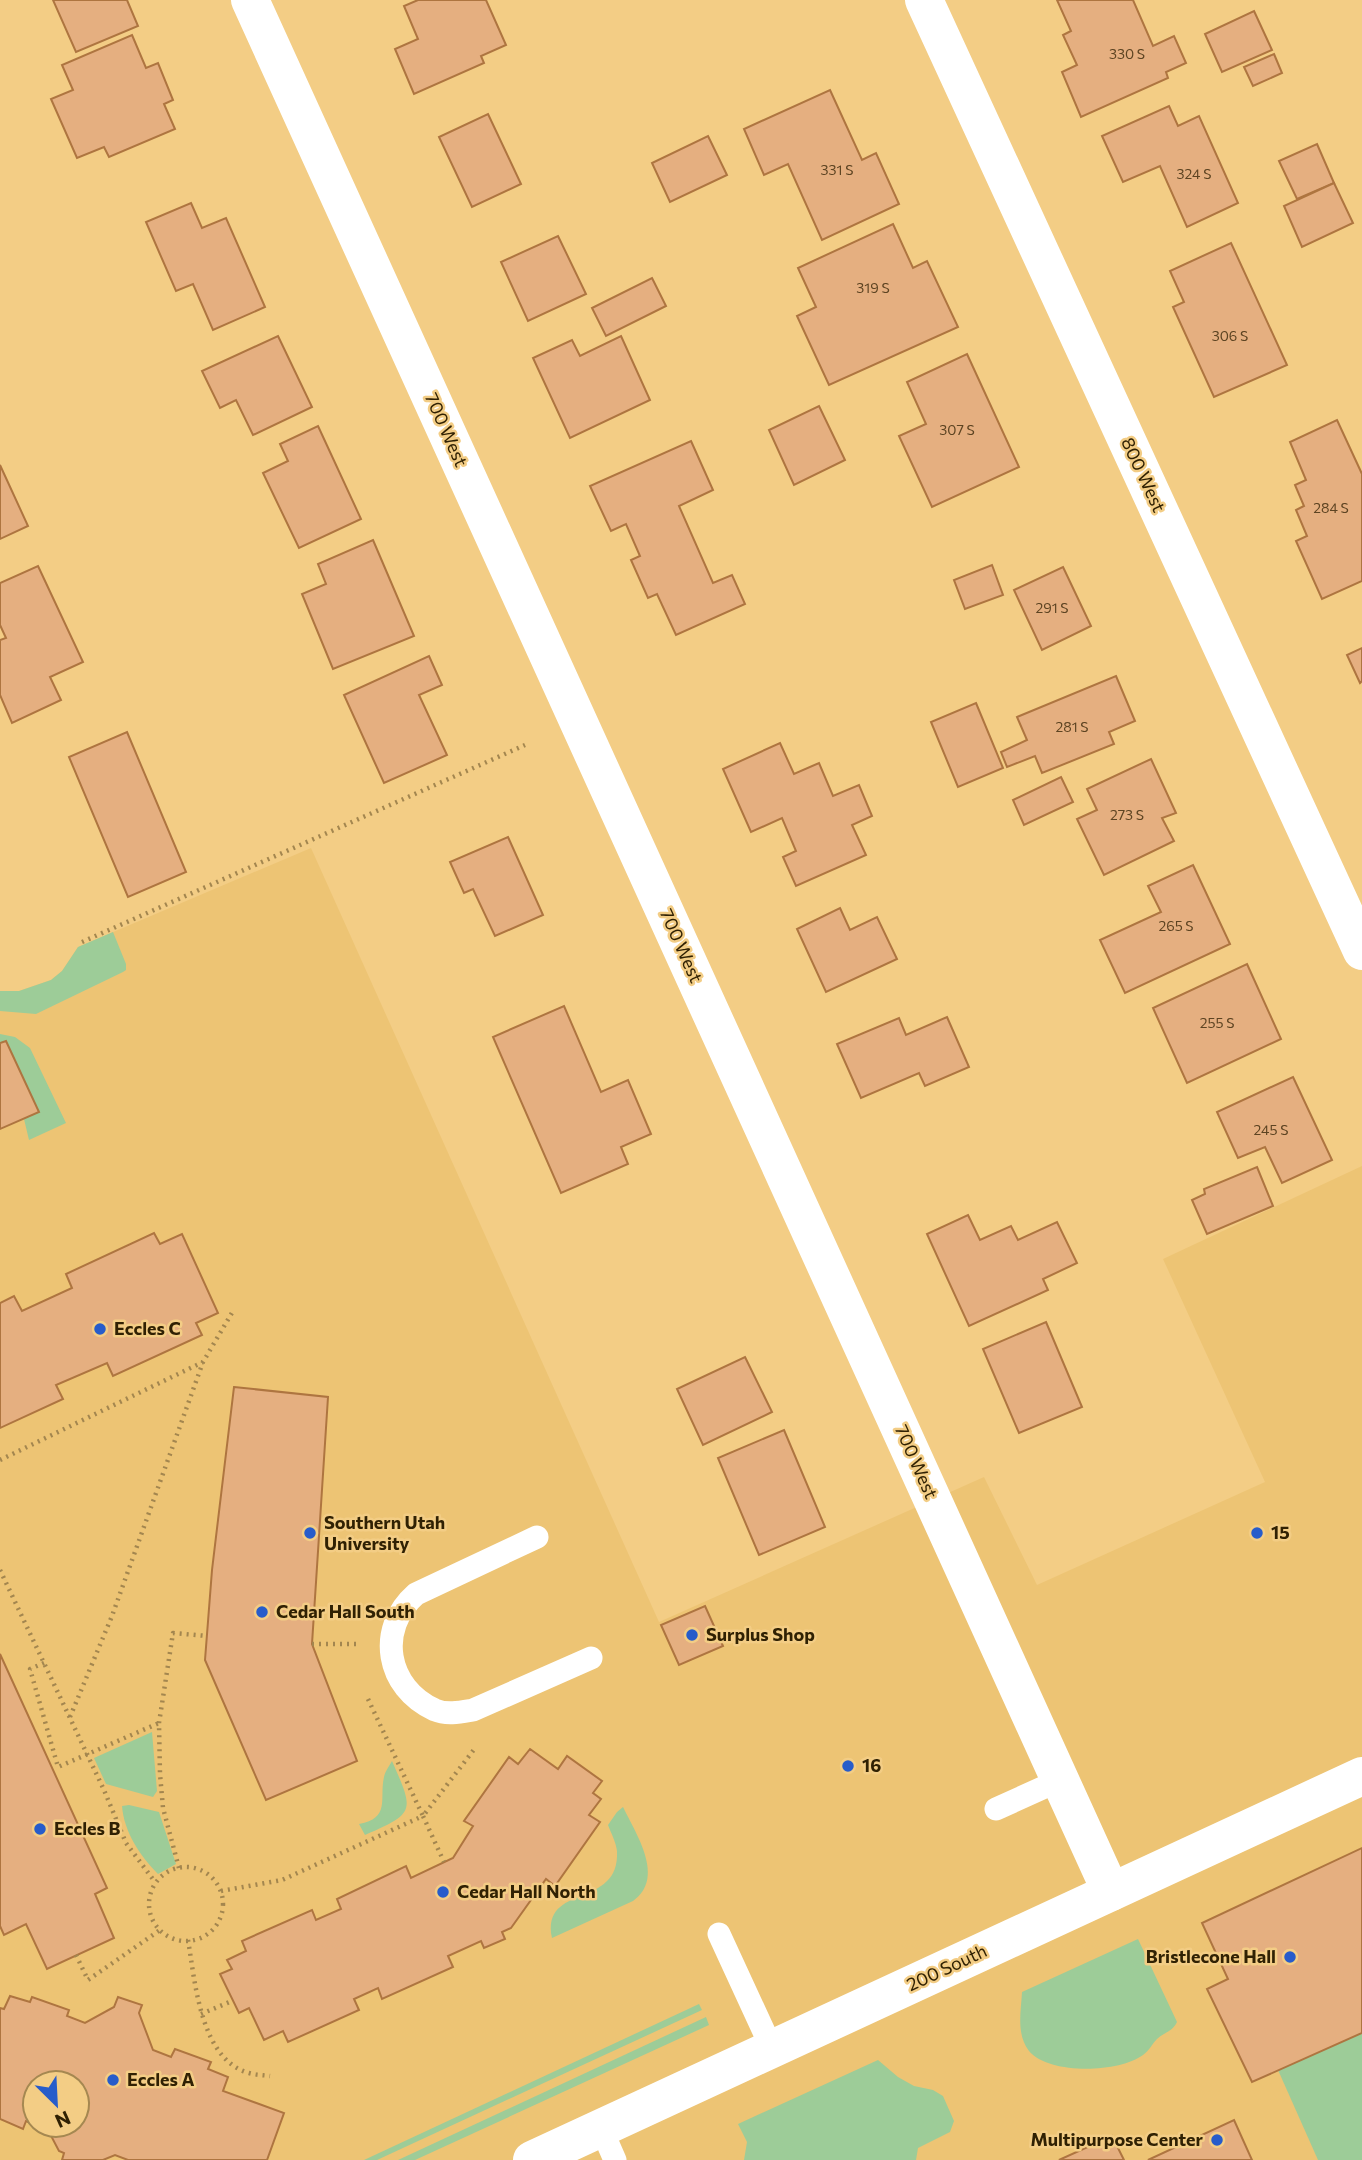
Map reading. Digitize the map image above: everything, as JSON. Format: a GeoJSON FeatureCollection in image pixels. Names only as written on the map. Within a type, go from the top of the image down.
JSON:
{"type":"FeatureCollection","features":[{"type":"Feature","properties":{"kind":"street","name":"700 West"},"geometry":{"type":"LineString","coordinates":[[250,0],[1111,1892]]}},
{"type":"Feature","properties":{"kind":"street","name":"800 West"},"geometry":{"type":"LineString","coordinates":[[924,0],[1362,951]]}},
{"type":"Feature","properties":{"kind":"street","name":"200 South"},"geometry":{"type":"LineString","coordinates":[[532,2160],[608,2144],[772,2049],[1362,1776]]}},
{"type":"Feature","properties":{"kind":"lane"},"geometry":{"type":"LineString","coordinates":[[537,1537],[416,1594],[402,1606],[394,1623],[391,1646],[402,1685],[436,1710],[454,1713],[473,1710],[591,1658]]}},
{"type":"Feature","properties":{"kind":"lane"},"geometry":{"type":"LineString","coordinates":[[996,1809],[1060,1780]]}},
{"type":"Feature","properties":{"kind":"lane"},"geometry":{"type":"LineString","coordinates":[[719,1934],[772,2049]]}},
{"type":"Feature","properties":{"kind":"path"},"geometry":{"type":"LineString","coordinates":[[82,942],[525,745]]}},
{"type":"Feature","properties":{"kind":"path"},"geometry":{"type":"LineString","coordinates":[[70,1717],[112,1616],[203,1362],[233,1311]]}},
{"type":"Feature","properties":{"kind":"path"},"geometry":{"type":"LineString","coordinates":[[0,1460],[203,1362]]}},
{"type":"Feature","properties":{"kind":"path"},"geometry":{"type":"LineString","coordinates":[[0,1570],[126,1843],[155,1882],[150,1907],[160,1930],[177,1940],[188,1941],[200,1938],[217,1924],[222,1914],[221,1891],[206,1873],[195,1868],[179,1868],[155,1882]]}},
{"type":"Feature","properties":{"kind":"path"},"geometry":{"type":"LineString","coordinates":[[179,1868],[162,1803],[159,1723],[173,1633],[207,1636]]}},
{"type":"Feature","properties":{"kind":"path"},"geometry":{"type":"LineString","coordinates":[[312,1644],[357,1644]]}},
{"type":"Feature","properties":{"kind":"path"},"geometry":{"type":"LineString","coordinates":[[44,1663],[30,1669],[58,1767]]}},
{"type":"Feature","properties":{"kind":"path"},"geometry":{"type":"LineString","coordinates":[[368,1699],[444,1862]]}},
{"type":"Feature","properties":{"kind":"path"},"geometry":{"type":"LineString","coordinates":[[51,1770],[159,1723]]}},
{"type":"Feature","properties":{"kind":"path"},"geometry":{"type":"LineString","coordinates":[[221,1891],[282,1880],[423,1816],[476,1747]]}},
{"type":"Feature","properties":{"kind":"path"},"geometry":{"type":"LineString","coordinates":[[76,1955],[88,1980],[160,1930]]}},
{"type":"Feature","properties":{"kind":"path"},"geometry":{"type":"LineString","coordinates":[[188,1941],[201,2014],[210,2035],[235,2067],[247,2073],[271,2076]]}},
{"type":"Feature","properties":{"kind":"path"},"geometry":{"type":"LineString","coordinates":[[201,2014],[232,2001]]}},
{"type":"Feature","properties":{"kind":"shaded area","name":"Southern Utah University"},"geometry":{"type":"Polygon","coordinates":[[[311,848],[659,1622],[984,1477],[1037,1585],[1265,1482],[1163,1259],[1362,1166],[1362,2160],[0,2160],[0,992],[19,991],[51,980],[62,971],[78,947],[311,848]]]}},
{"type":"Feature","properties":{"kind":"green space"},"geometry":{"type":"Polygon","coordinates":[[[113,932],[126,970],[36,1014],[0,1011],[0,991],[19,991],[51,980],[62,971],[78,947],[113,932]]]}},
{"type":"Feature","properties":{"kind":"green space"},"geometry":{"type":"Polygon","coordinates":[[[0,1034],[15,1037],[30,1048],[66,1123],[29,1140],[24,1119],[38,1112],[6,1041],[0,1044],[0,1034]]]}},
{"type":"Feature","properties":{"kind":"green space"},"geometry":{"type":"Polygon","coordinates":[[[152,1732],[157,1791],[153,1797],[106,1784],[94,1758],[152,1732]]]}},
{"type":"Feature","properties":{"kind":"green space"},"geometry":{"type":"Polygon","coordinates":[[[392,1761],[407,1801],[406,1809],[394,1821],[365,1835],[359,1824],[376,1817],[380,1812],[384,1777],[392,1761]]]}},
{"type":"Feature","properties":{"kind":"green space"},"geometry":{"type":"Polygon","coordinates":[[[129,1805],[159,1812],[176,1864],[158,1874],[145,1859],[134,1843],[123,1816],[122,1806],[129,1805]]]}},
{"type":"Feature","properties":{"kind":"green space"},"geometry":{"type":"Polygon","coordinates":[[[623,1807],[641,1843],[648,1868],[643,1891],[633,1901],[552,1938],[552,1921],[558,1909],[607,1882],[615,1869],[617,1851],[608,1825],[623,1807]]]}},
{"type":"Feature","properties":{"kind":"green space"},"geometry":{"type":"Polygon","coordinates":[[[1138,1939],[1177,2022],[1173,2027],[1157,2039],[1143,2055],[1132,2061],[1102,2068],[1068,2068],[1039,2059],[1029,2051],[1021,2030],[1022,1992],[1138,1939]]]}},
{"type":"Feature","properties":{"kind":"green space"},"geometry":{"type":"Polygon","coordinates":[[[699,2004],[702,2010],[377,2160],[364,2160],[699,2004]]]}},
{"type":"Feature","properties":{"kind":"green space"},"geometry":{"type":"Polygon","coordinates":[[[706,2017],[709,2025],[415,2160],[398,2160],[706,2017]]]}},
{"type":"Feature","properties":{"kind":"green space"},"geometry":{"type":"Polygon","coordinates":[[[1362,2033],[1362,2160],[1318,2160],[1278,2070],[1362,2033]]]}},
{"type":"Feature","properties":{"kind":"green space"},"geometry":{"type":"Polygon","coordinates":[[[878,2060],[914,2086],[933,2090],[943,2096],[954,2121],[950,2132],[918,2148],[916,2160],[744,2160],[747,2142],[738,2124],[878,2060]]]}},
{"type":"Feature","properties":{"kind":"building"},"geometry":{"type":"Polygon","coordinates":[[[53,0],[127,0],[138,26],[76,52],[53,0]]]}},
{"type":"Feature","properties":{"kind":"building"},"geometry":{"type":"Polygon","coordinates":[[[418,0],[486,0],[506,45],[481,56],[484,63],[414,94],[395,49],[418,39],[404,6],[418,0]]]}},
{"type":"Feature","properties":{"kind":"building"},"geometry":{"type":"Polygon","coordinates":[[[1057,0],[1133,0],[1153,46],[1174,36],[1186,63],[1166,72],[1168,78],[1081,117],[1062,72],[1077,65],[1063,35],[1071,31],[1057,0]]]}},
{"type":"Feature","properties":{"kind":"building"},"geometry":{"type":"Polygon","coordinates":[[[1254,11],[1272,50],[1222,72],[1205,34],[1254,11]]]}},
{"type":"Feature","properties":{"kind":"building"},"geometry":{"type":"Polygon","coordinates":[[[132,35],[146,68],[158,63],[173,100],[164,104],[175,129],[109,157],[104,147],[77,158],[51,99],[73,90],[62,65],[132,35]]]}},
{"type":"Feature","properties":{"kind":"building"},"geometry":{"type":"Polygon","coordinates":[[[1274,54],[1282,73],[1253,86],[1244,67],[1274,54]]]}},
{"type":"Feature","properties":{"kind":"building"},"geometry":{"type":"Polygon","coordinates":[[[830,90],[862,160],[876,153],[899,204],[822,240],[788,164],[764,175],[744,129],[830,90]]]}},
{"type":"Feature","properties":{"kind":"building"},"geometry":{"type":"Polygon","coordinates":[[[1169,106],[1178,126],[1199,116],[1238,203],[1187,227],[1160,166],[1123,182],[1102,136],[1169,106]]]}},
{"type":"Feature","properties":{"kind":"building"},"geometry":{"type":"Polygon","coordinates":[[[488,114],[521,184],[472,207],[439,137],[488,114]]]}},
{"type":"Feature","properties":{"kind":"building"},"geometry":{"type":"Polygon","coordinates":[[[708,136],[727,175],[670,202],[652,163],[708,136]]]}},
{"type":"Feature","properties":{"kind":"building"},"geometry":{"type":"Polygon","coordinates":[[[1317,144],[1334,183],[1297,199],[1279,161],[1317,144]]]}},
{"type":"Feature","properties":{"kind":"building"},"geometry":{"type":"Polygon","coordinates":[[[1334,183],[1353,223],[1302,247],[1284,206],[1334,183]]]}},
{"type":"Feature","properties":{"kind":"building"},"geometry":{"type":"Polygon","coordinates":[[[191,203],[202,228],[226,218],[265,307],[213,330],[193,284],[176,291],[146,222],[191,203]]]}},
{"type":"Feature","properties":{"kind":"building"},"geometry":{"type":"Polygon","coordinates":[[[893,224],[913,268],[927,261],[958,327],[829,385],[797,316],[816,307],[798,268],[893,224]]]}},
{"type":"Feature","properties":{"kind":"building"},"geometry":{"type":"Polygon","coordinates":[[[558,236],[586,294],[528,321],[501,262],[558,236]]]}},
{"type":"Feature","properties":{"kind":"building"},"geometry":{"type":"Polygon","coordinates":[[[1231,243],[1287,365],[1214,397],[1173,307],[1184,302],[1170,271],[1231,243]]]}},
{"type":"Feature","properties":{"kind":"building"},"geometry":{"type":"Polygon","coordinates":[[[652,278],[666,306],[606,336],[592,308],[652,278]]]}},
{"type":"Feature","properties":{"kind":"building"},"geometry":{"type":"Polygon","coordinates":[[[278,336],[312,407],[253,435],[236,400],[220,408],[202,371],[278,336]]]}},
{"type":"Feature","properties":{"kind":"building"},"geometry":{"type":"Polygon","coordinates":[[[621,336],[650,400],[570,438],[533,358],[572,340],[580,356],[621,336]]]}},
{"type":"Feature","properties":{"kind":"building"},"geometry":{"type":"Polygon","coordinates":[[[967,354],[1019,467],[932,507],[899,436],[926,424],[907,382],[967,354]]]}},
{"type":"Feature","properties":{"kind":"building"},"geometry":{"type":"Polygon","coordinates":[[[819,406],[845,460],[794,485],[769,430],[819,406]]]}},
{"type":"Feature","properties":{"kind":"building"},"geometry":{"type":"Polygon","coordinates":[[[1337,420],[1362,474],[1362,581],[1322,599],[1296,541],[1307,536],[1296,510],[1304,506],[1295,485],[1306,480],[1290,442],[1337,420]]]}},
{"type":"Feature","properties":{"kind":"building"},"geometry":{"type":"Polygon","coordinates":[[[318,426],[361,519],[299,548],[263,473],[288,461],[280,444],[318,426]]]}},
{"type":"Feature","properties":{"kind":"building"},"geometry":{"type":"Polygon","coordinates":[[[691,441],[713,490],[679,506],[713,583],[732,575],[745,604],[676,635],[657,594],[648,598],[631,560],[640,556],[626,524],[611,531],[590,486],[691,441]]]}},
{"type":"Feature","properties":{"kind":"building"},"geometry":{"type":"Polygon","coordinates":[[[0,465],[28,526],[0,539],[0,465]]]}},
{"type":"Feature","properties":{"kind":"building"},"geometry":{"type":"Polygon","coordinates":[[[373,540],[414,636],[333,669],[302,594],[326,584],[318,564],[373,540]]]}},
{"type":"Feature","properties":{"kind":"building"},"geometry":{"type":"Polygon","coordinates":[[[992,565],[1003,595],[965,609],[954,580],[992,565]]]}},
{"type":"Feature","properties":{"kind":"building"},"geometry":{"type":"Polygon","coordinates":[[[38,566],[83,662],[50,677],[61,700],[12,723],[0,695],[0,640],[6,638],[0,625],[0,583],[38,566]]]}},
{"type":"Feature","properties":{"kind":"building"},"geometry":{"type":"Polygon","coordinates":[[[1063,567],[1091,626],[1042,650],[1014,590],[1063,567]]]}},
{"type":"Feature","properties":{"kind":"building"},"geometry":{"type":"Polygon","coordinates":[[[1362,648],[1362,681],[1360,683],[1347,655],[1362,648]]]}},
{"type":"Feature","properties":{"kind":"building"},"geometry":{"type":"Polygon","coordinates":[[[429,656],[442,685],[419,695],[447,755],[384,783],[344,695],[429,656]]]}},
{"type":"Feature","properties":{"kind":"building"},"geometry":{"type":"Polygon","coordinates":[[[1116,676],[1135,721],[1109,732],[1114,744],[1042,773],[1035,756],[1007,767],[1001,752],[1027,740],[1017,717],[1116,676]]]}},
{"type":"Feature","properties":{"kind":"building"},"geometry":{"type":"Polygon","coordinates":[[[976,703],[1003,768],[958,787],[931,722],[976,703]]]}},
{"type":"Feature","properties":{"kind":"building"},"geometry":{"type":"Polygon","coordinates":[[[127,732],[186,872],[128,897],[69,757],[127,732]]]}},
{"type":"Feature","properties":{"kind":"building"},"geometry":{"type":"Polygon","coordinates":[[[780,743],[794,774],[819,763],[833,796],[859,785],[872,816],[852,825],[866,855],[796,886],[783,857],[796,851],[782,818],[751,832],[723,769],[780,743]]]}},
{"type":"Feature","properties":{"kind":"building"},"geometry":{"type":"Polygon","coordinates":[[[1151,759],[1176,813],[1162,818],[1174,841],[1104,875],[1077,819],[1097,810],[1087,789],[1151,759]]]}},
{"type":"Feature","properties":{"kind":"building"},"geometry":{"type":"Polygon","coordinates":[[[1061,777],[1073,802],[1024,825],[1013,800],[1061,777]]]}},
{"type":"Feature","properties":{"kind":"building"},"geometry":{"type":"Polygon","coordinates":[[[508,837],[543,915],[495,936],[473,889],[464,893],[450,862],[508,837]]]}},
{"type":"Feature","properties":{"kind":"building"},"geometry":{"type":"Polygon","coordinates":[[[1193,865],[1230,944],[1125,993],[1100,940],[1161,912],[1148,886],[1193,865]]]}},
{"type":"Feature","properties":{"kind":"building"},"geometry":{"type":"Polygon","coordinates":[[[840,908],[850,930],[877,917],[897,959],[826,992],[797,929],[840,908]]]}},
{"type":"Feature","properties":{"kind":"building"},"geometry":{"type":"Polygon","coordinates":[[[1247,964],[1281,1039],[1187,1083],[1153,1008],[1247,964]]]}},
{"type":"Feature","properties":{"kind":"building"},"geometry":{"type":"Polygon","coordinates":[[[564,1006],[601,1092],[628,1080],[651,1134],[621,1147],[628,1164],[561,1193],[493,1037],[564,1006]]]}},
{"type":"Feature","properties":{"kind":"building"},"geometry":{"type":"Polygon","coordinates":[[[947,1017],[969,1067],[925,1086],[919,1073],[861,1098],[837,1044],[899,1018],[906,1035],[947,1017]]]}},
{"type":"Feature","properties":{"kind":"building"},"geometry":{"type":"Polygon","coordinates":[[[6,1041],[39,1112],[0,1129],[0,1043],[6,1041]]]}},
{"type":"Feature","properties":{"kind":"building"},"geometry":{"type":"Polygon","coordinates":[[[1293,1077],[1332,1160],[1282,1183],[1265,1147],[1238,1158],[1217,1112],[1293,1077]]]}},
{"type":"Feature","properties":{"kind":"building"},"geometry":{"type":"Polygon","coordinates":[[[1257,1167],[1273,1206],[1207,1234],[1192,1200],[1205,1194],[1204,1189],[1257,1167]]]}},
{"type":"Feature","properties":{"kind":"building"},"geometry":{"type":"Polygon","coordinates":[[[968,1215],[980,1240],[1011,1226],[1018,1240],[1057,1222],[1077,1263],[1043,1279],[1048,1290],[969,1326],[927,1234],[968,1215]]]}},
{"type":"Feature","properties":{"kind":"building","name":"Eccles C"},"geometry":{"type":"Polygon","coordinates":[[[154,1233],[160,1244],[182,1234],[218,1313],[196,1323],[202,1335],[113,1376],[107,1363],[56,1385],[63,1399],[0,1428],[0,1303],[14,1296],[22,1311],[72,1288],[66,1274],[154,1233]]]}},
{"type":"Feature","properties":{"kind":"building"},"geometry":{"type":"Polygon","coordinates":[[[1046,1322],[1082,1407],[1019,1433],[983,1349],[1046,1322]]]}},
{"type":"Feature","properties":{"kind":"building"},"geometry":{"type":"Polygon","coordinates":[[[745,1357],[772,1412],[703,1445],[677,1389],[745,1357]]]}},
{"type":"Feature","properties":{"kind":"building","name":"Cedar Hall South"},"geometry":{"type":"Polygon","coordinates":[[[234,1387],[328,1397],[312,1644],[357,1761],[266,1800],[205,1660],[212,1570],[234,1387]]]}},
{"type":"Feature","properties":{"kind":"building"},"geometry":{"type":"Polygon","coordinates":[[[784,1430],[825,1527],[759,1555],[718,1458],[784,1430]]]}},
{"type":"Feature","properties":{"kind":"building","name":"Surplus Shop"},"geometry":{"type":"Polygon","coordinates":[[[705,1606],[723,1646],[679,1665],[661,1625],[705,1606]]]}},
{"type":"Feature","properties":{"kind":"building","name":"Eccles B"},"geometry":{"type":"Polygon","coordinates":[[[0,1654],[107,1888],[95,1894],[114,1938],[47,1969],[26,1924],[4,1935],[0,1926],[0,1654]]]}},
{"type":"Feature","properties":{"kind":"building","name":"Cedar Hall North"},"geometry":{"type":"Polygon","coordinates":[[[530,1749],[558,1769],[567,1756],[602,1781],[593,1793],[601,1799],[589,1815],[600,1822],[555,1886],[546,1879],[511,1928],[502,1932],[505,1939],[484,1948],[481,1941],[448,1956],[453,1967],[382,1999],[378,1988],[354,1999],[359,2010],[288,2042],[283,2031],[264,2040],[249,2008],[239,2013],[220,1974],[232,1969],[227,1960],[246,1951],[242,1941],[312,1910],[316,1920],[341,1909],[337,1899],[406,1866],[411,1878],[453,1858],[473,1826],[464,1821],[509,1757],[518,1764],[530,1749]]]}},
{"type":"Feature","properties":{"kind":"building","name":"Bristlecone Hall"},"geometry":{"type":"Polygon","coordinates":[[[1362,1848],[1362,2033],[1252,2082],[1207,1989],[1228,1979],[1202,1923],[1362,1848]]]}},
{"type":"Feature","properties":{"kind":"building","name":"Eccles A"},"geometry":{"type":"Polygon","coordinates":[[[10,1996],[30,2002],[32,1997],[69,2010],[67,2016],[85,2023],[114,2007],[118,1997],[142,2005],[139,2013],[153,2050],[171,2057],[175,2049],[211,2062],[208,2069],[228,2077],[223,2091],[284,2113],[267,2160],[128,2160],[115,2155],[103,2160],[62,2160],[64,2153],[59,2151],[53,2139],[91,2139],[91,2069],[21,2069],[21,2128],[0,2119],[0,2008],[4,2009],[10,1996]]]}},
{"type":"Feature","properties":{"kind":"building","name":"Multipurpose Center"},"geometry":{"type":"Polygon","coordinates":[[[1234,2120],[1252,2160],[1148,2160],[1234,2120]]]}},
{"type":"Feature","properties":{"kind":"building","name":"Multipurpose Center"},"geometry":{"type":"Polygon","coordinates":[[[1112,2136],[1124,2160],[1059,2160],[1112,2136]]]}},
{"type":"Feature","properties":{"kind":"place","name":"Eccles C"},"geometry":{"type":"Point","coordinates":[100,1329]}},
{"type":"Feature","properties":{"kind":"place","name":"Southern Utah University"},"geometry":{"type":"Point","coordinates":[310,1533]}},
{"type":"Feature","properties":{"kind":"place","name":"15"},"geometry":{"type":"Point","coordinates":[1257,1533]}},
{"type":"Feature","properties":{"kind":"place","name":"Cedar Hall South"},"geometry":{"type":"Point","coordinates":[262,1612]}},
{"type":"Feature","properties":{"kind":"place","name":"Surplus Shop"},"geometry":{"type":"Point","coordinates":[692,1635]}},
{"type":"Feature","properties":{"kind":"place","name":"16"},"geometry":{"type":"Point","coordinates":[848,1766]}},
{"type":"Feature","properties":{"kind":"place","name":"Eccles B"},"geometry":{"type":"Point","coordinates":[40,1829]}},
{"type":"Feature","properties":{"kind":"place","name":"Cedar Hall North"},"geometry":{"type":"Point","coordinates":[443,1892]}},
{"type":"Feature","properties":{"kind":"place","name":"Bristlecone Hall"},"geometry":{"type":"Point","coordinates":[1290,1957]}},
{"type":"Feature","properties":{"kind":"place","name":"Eccles A"},"geometry":{"type":"Point","coordinates":[113,2080]}},
{"type":"Feature","properties":{"kind":"place","name":"Multipurpose Center"},"geometry":{"type":"Point","coordinates":[1217,2140]}}]}
